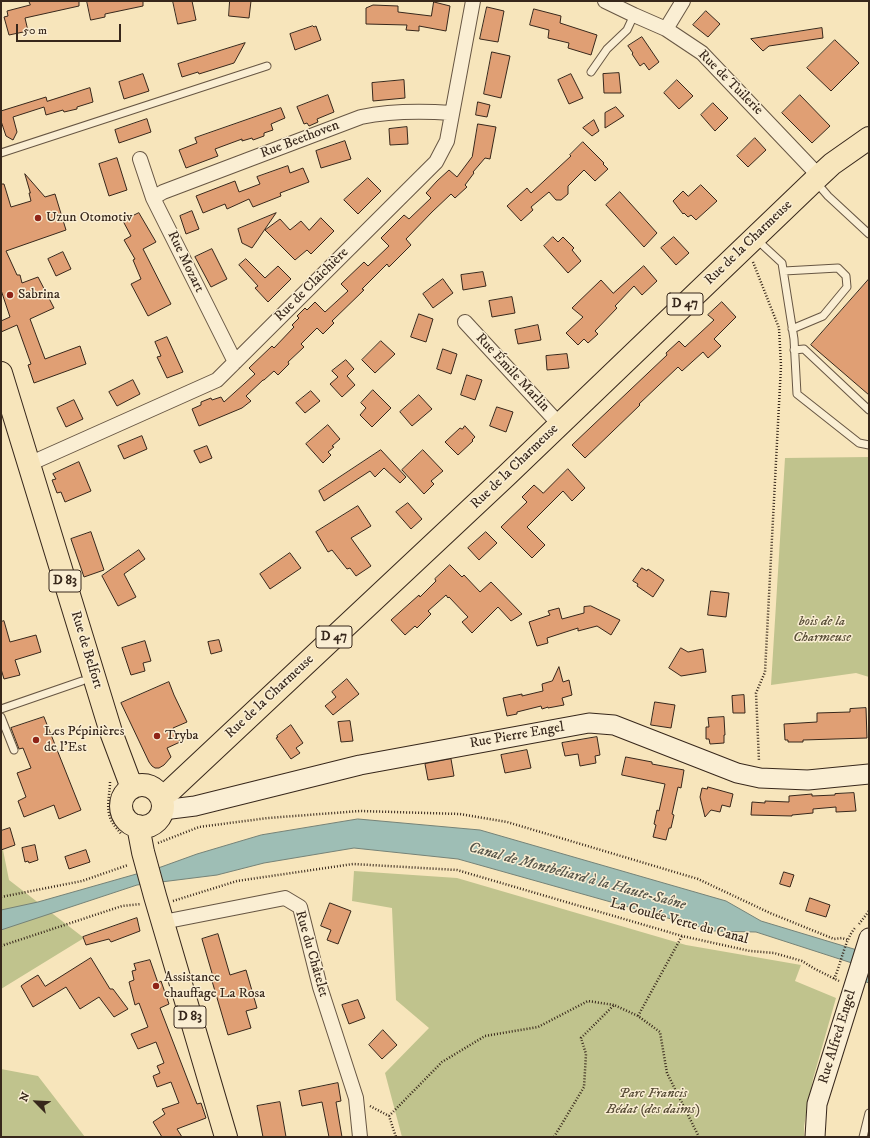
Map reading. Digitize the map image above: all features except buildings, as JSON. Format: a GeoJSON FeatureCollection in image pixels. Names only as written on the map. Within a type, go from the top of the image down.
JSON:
{"type":"FeatureCollection","features":[{"type":"Feature","properties":{"kind":"main road","name":"Rue de la Charmeuse"},"geometry":{"type":"LineString","coordinates":[[131,834],[151,825],[156,821],[160,816],[162,803],[170,791],[500,481],[816,178],[832,164],[869,138]]}},
{"type":"Feature","properties":{"kind":"main road","name":"Rue de Belfort"},"geometry":{"type":"LineString","coordinates":[[1,373],[4,397],[28,464],[113,738],[132,788]]}},
{"type":"Feature","properties":{"kind":"main road"},"geometry":{"type":"LineString","coordinates":[[131,834],[132,824],[126,819],[122,806],[126,793],[132,788],[145,785],[157,791],[162,803]]}},
{"type":"Feature","properties":{"kind":"main road","name":"D 83"},"geometry":{"type":"LineString","coordinates":[[131,834],[143,853],[226,1137]]}},
{"type":"Feature","properties":{"kind":"street","name":"Rue de Claichière"},"geometry":{"type":"LineString","coordinates":[[28,464],[217,380],[436,162],[447,141],[473,1]]}},
{"type":"Feature","properties":{"kind":"street","name":"Rue de Tuilerie"},"geometry":{"type":"LineString","coordinates":[[605,1],[666,29],[702,53],[816,178]]}},
{"type":"Feature","properties":{"kind":"street"},"geometry":{"type":"LineString","coordinates":[[666,29],[683,1]]}},
{"type":"Feature","properties":{"kind":"street","name":"Rue Beethoven"},"geometry":{"type":"LineString","coordinates":[[153,198],[163,192],[362,117],[424,111],[452,113]]}},
{"type":"Feature","properties":{"kind":"street","name":"Rue Mozart"},"geometry":{"type":"LineString","coordinates":[[140,160],[153,198],[235,362]]}},
{"type":"Feature","properties":{"kind":"street","name":"Rue Émile Marlin"},"geometry":{"type":"LineString","coordinates":[[465,322],[559,424]]}},
{"type":"Feature","properties":{"kind":"street","name":"Rue Pierre Engel"},"geometry":{"type":"LineString","coordinates":[[162,803],[195,806],[360,765],[589,723],[614,725],[737,773],[760,778],[808,780],[869,774]]}},
{"type":"Feature","properties":{"kind":"street","name":"Rue du Châtelet"},"geometry":{"type":"LineString","coordinates":[[158,907],[285,898],[300,906],[320,987],[356,1098],[360,1137]]}},
{"type":"Feature","properties":{"kind":"street","name":"Rue Alfred Engel"},"geometry":{"type":"LineString","coordinates":[[815,1137],[817,1104],[868,940]]}},
{"type":"Feature","properties":{"kind":"lane"},"geometry":{"type":"LineString","coordinates":[[592,72],[607,49],[627,30],[634,15]]}},
{"type":"Feature","properties":{"kind":"lane"},"geometry":{"type":"LineString","coordinates":[[1,153],[267,66]]}},
{"type":"Feature","properties":{"kind":"lane"},"geometry":{"type":"LineString","coordinates":[[816,178],[828,196],[869,234]]}},
{"type":"Feature","properties":{"kind":"lane"},"geometry":{"type":"LineString","coordinates":[[750,241],[782,263],[792,329],[797,394],[859,443],[869,446]]}},
{"type":"Feature","properties":{"kind":"lane"},"geometry":{"type":"LineString","coordinates":[[784,271],[838,268],[846,276],[847,287],[823,316],[792,329]]}},
{"type":"Feature","properties":{"kind":"lane"},"geometry":{"type":"LineString","coordinates":[[794,350],[804,349],[869,410]]}},
{"type":"Feature","properties":{"kind":"lane"},"geometry":{"type":"LineString","coordinates":[[1,709],[82,681]]}},
{"type":"Feature","properties":{"kind":"lane"},"geometry":{"type":"LineString","coordinates":[[1,717],[14,750]]}},
{"type":"Feature","properties":{"kind":"lane"},"geometry":{"type":"LineString","coordinates":[[863,1137],[869,1113]]}},
{"type":"Feature","properties":{"kind":"path"},"geometry":{"type":"LineString","coordinates":[[750,241],[779,328],[781,366],[765,672],[756,693],[760,778]]}},
{"type":"Feature","properties":{"kind":"path"},"geometry":{"type":"LineString","coordinates":[[110,778],[107,809],[110,818],[114,826],[121,834],[131,834]]}},
{"type":"Feature","properties":{"kind":"path"},"geometry":{"type":"LineString","coordinates":[[1,897],[82,881],[128,865],[131,861],[154,844],[199,827],[268,818],[360,811],[460,814],[507,822],[698,879],[770,913],[834,939],[842,938],[848,940],[852,931],[869,911]]}},
{"type":"Feature","properties":{"kind":"path","name":"La Coulée Verte du Canal"},"geometry":{"type":"LineString","coordinates":[[1,946],[122,906],[158,907],[172,901],[237,881],[353,864],[456,870],[682,936],[750,951],[774,953],[802,961],[834,979],[848,940]]}},
{"type":"Feature","properties":{"kind":"path"},"geometry":{"type":"LineString","coordinates":[[638,1016],[682,936]]}},
{"type":"Feature","properties":{"kind":"path"},"geometry":{"type":"LineString","coordinates":[[389,1116],[442,1062],[485,1036],[538,1027],[588,1001],[614,1005],[638,1016],[660,1032],[667,1073],[699,1137]]}},
{"type":"Feature","properties":{"kind":"path"},"geometry":{"type":"LineString","coordinates":[[554,1137],[584,1087],[586,1054],[581,1038],[614,1005]]}},
{"type":"Feature","properties":{"kind":"path"},"geometry":{"type":"LineString","coordinates":[[356,1098],[389,1116],[396,1137]]}},
{"type":"Feature","properties":{"kind":"green space","name":"bois de la Charmeuse"},"geometry":{"type":"Polygon","coordinates":[[[869,457],[869,677],[856,673],[771,685],[785,458],[869,457]]]}},
{"type":"Feature","properties":{"kind":"green space"},"geometry":{"type":"Polygon","coordinates":[[[3,850],[9,880],[84,938],[1,989],[1,851],[3,850]]]}},
{"type":"Feature","properties":{"kind":"green space","name":"Parc Francis Bédat (des daims)"},"geometry":{"type":"Polygon","coordinates":[[[354,871],[457,878],[686,945],[801,965],[795,981],[836,998],[813,1079],[804,1126],[804,1137],[402,1137],[385,1073],[429,1028],[396,1000],[392,908],[352,901],[354,871]]]}},
{"type":"Feature","properties":{"kind":"green space"},"geometry":{"type":"Polygon","coordinates":[[[1,1069],[38,1076],[85,1137],[1,1137],[1,1069]]]}},
{"type":"Feature","properties":{"kind":"water","name":"Canal de Montbéliard à la Haute-Saône"},"geometry":{"type":"Polygon","coordinates":[[[358,819],[480,830],[726,901],[761,921],[857,950],[869,950],[869,983],[866,982],[855,964],[756,932],[714,931],[458,859],[354,848],[264,863],[217,875],[137,885],[1,930],[1,910],[38,902],[161,867],[197,854],[261,835],[358,819]]]}},
{"type":"Feature","properties":{"kind":"place","name":"Uzun Otomotiv"},"geometry":{"type":"Point","coordinates":[38,218]}},
{"type":"Feature","properties":{"kind":"place","name":"Sabrina"},"geometry":{"type":"Point","coordinates":[10,295]}},
{"type":"Feature","properties":{"kind":"place","name":"Tryba"},"geometry":{"type":"Point","coordinates":[157,736]}},
{"type":"Feature","properties":{"kind":"place","name":"Les Pépinières de l'Est"},"geometry":{"type":"Point","coordinates":[36,740]}},
{"type":"Feature","properties":{"kind":"place","name":"Assistance chauffage La Rosa"},"geometry":{"type":"Point","coordinates":[156,986]}}]}
